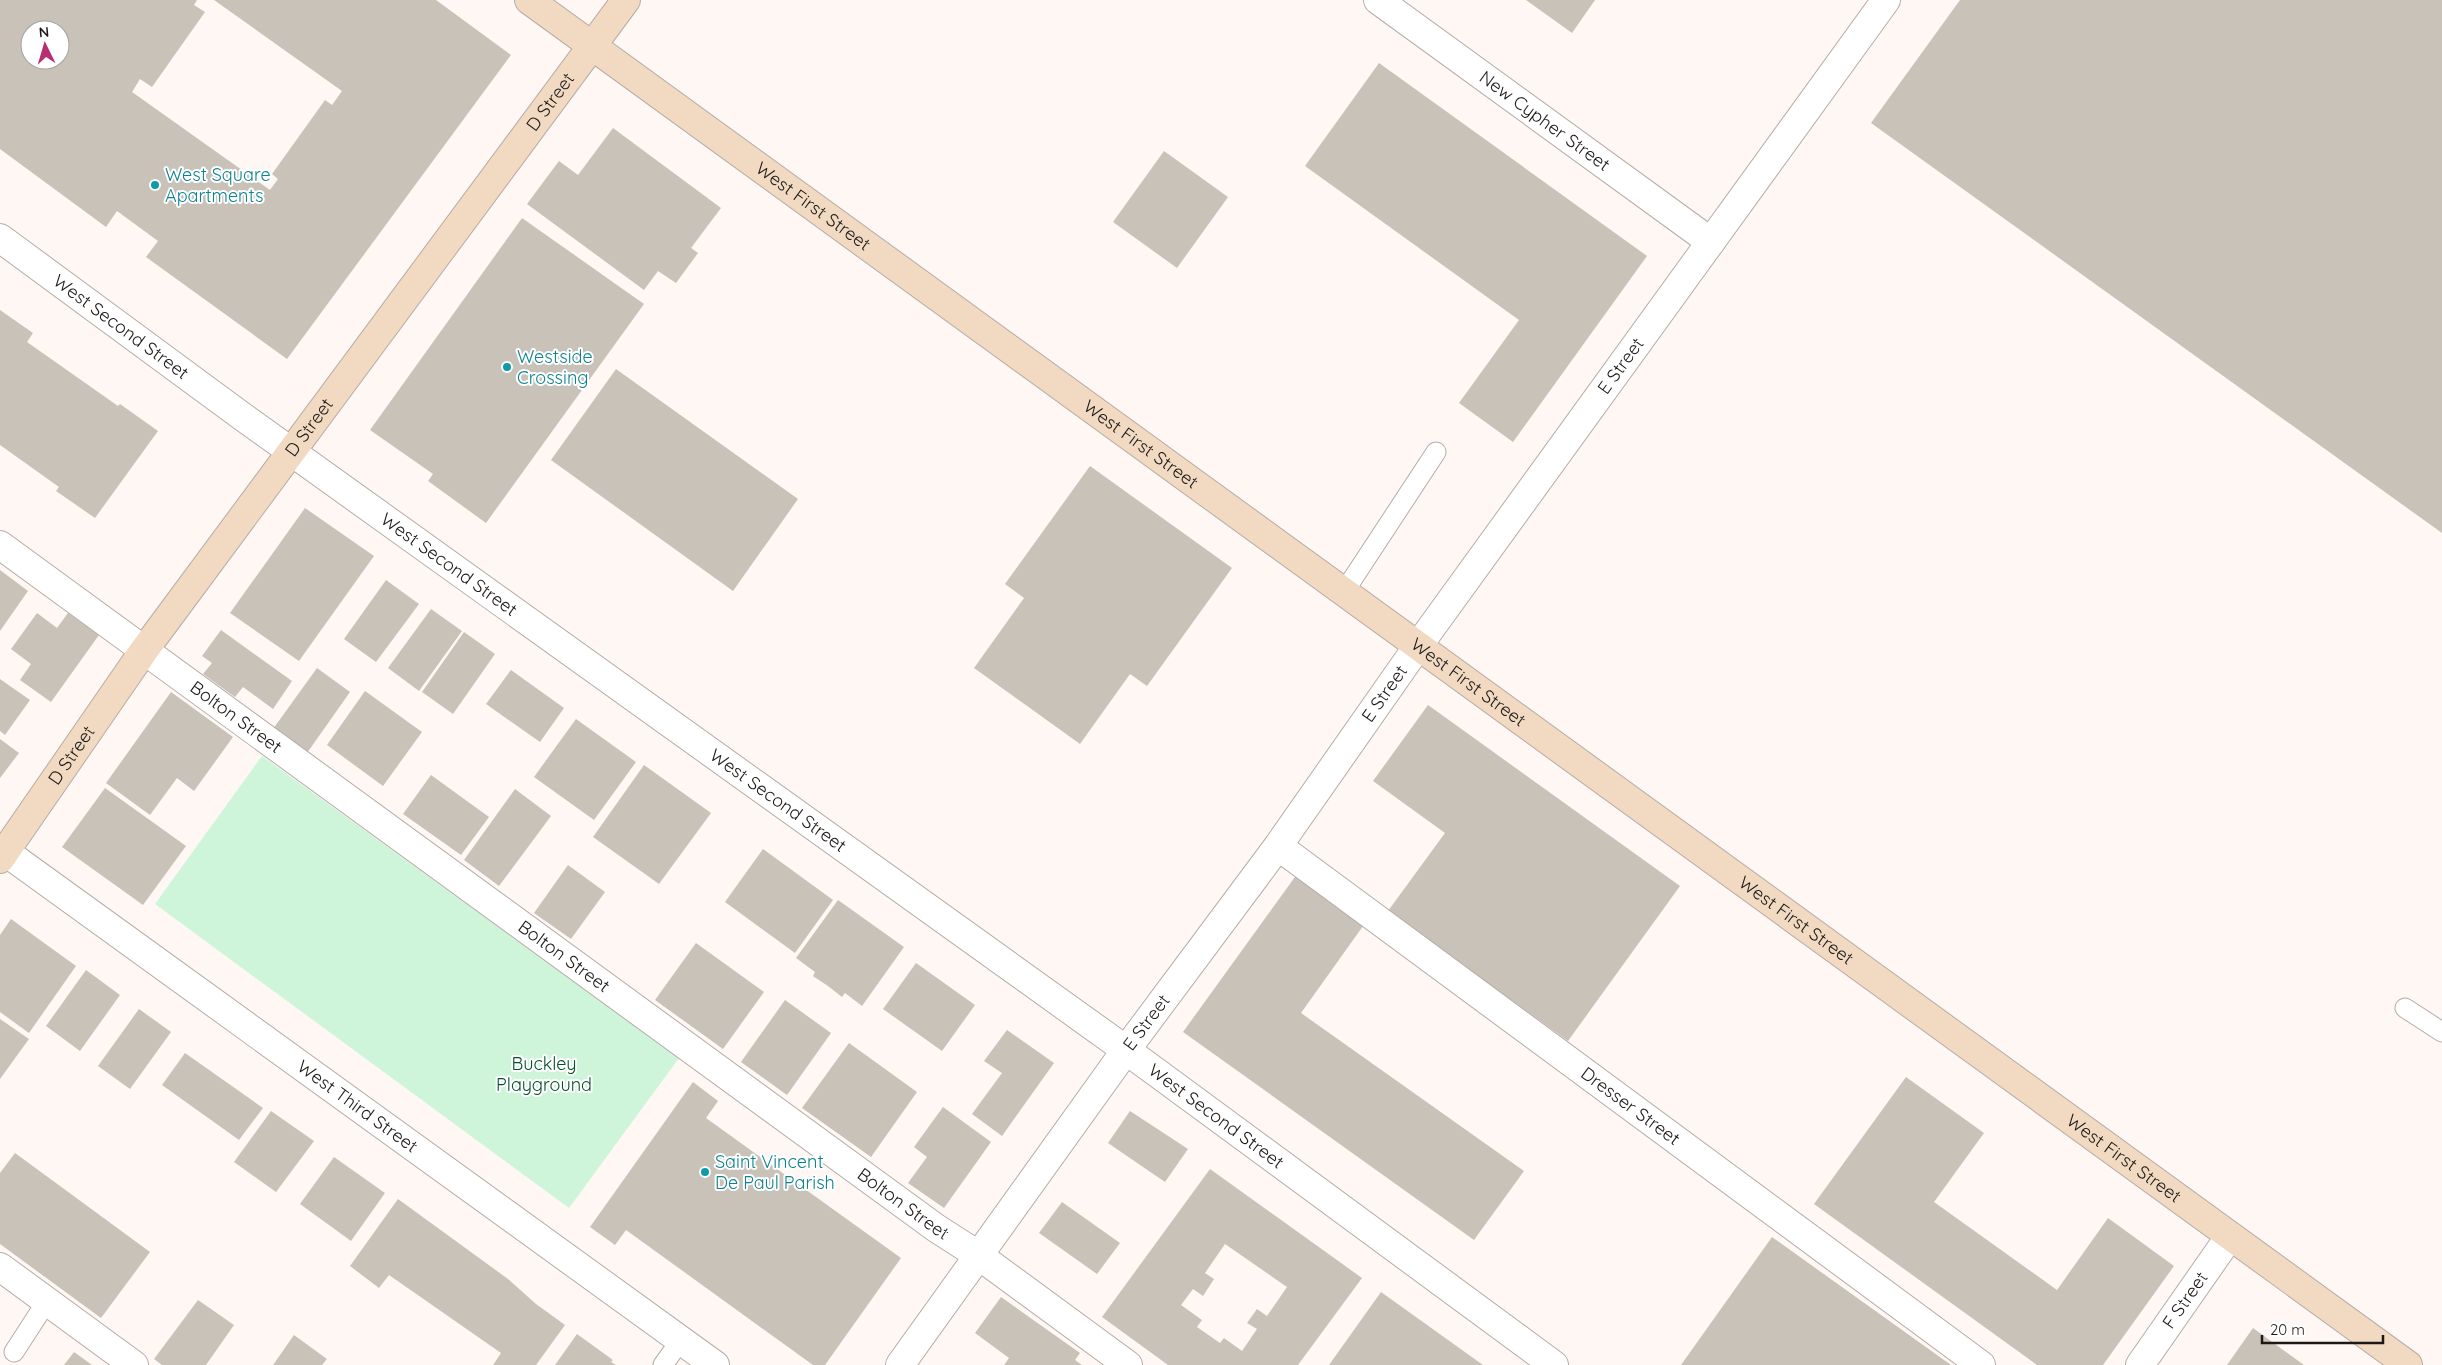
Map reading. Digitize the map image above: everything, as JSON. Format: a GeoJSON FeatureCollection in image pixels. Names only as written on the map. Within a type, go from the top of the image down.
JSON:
{"type":"FeatureCollection","features":[{"type":"Feature","properties":{"kind":"main road","name":"West First Street"},"geometry":{"type":"LineString","coordinates":[[529,0],[2408,1365]]}},
{"type":"Feature","properties":{"kind":"main road","name":"D Street"},"geometry":{"type":"LineString","coordinates":[[2,853],[145,649],[626,0]]}},
{"type":"Feature","properties":{"kind":"street","name":"New Cypher Street"},"geometry":{"type":"LineString","coordinates":[[1378,0],[1711,242]]}},
{"type":"Feature","properties":{"kind":"street","name":"E Street"},"geometry":{"type":"LineString","coordinates":[[900,1365],[1126,1050],[1278,846],[1418,646],[1886,0]]}},
{"type":"Feature","properties":{"kind":"street","name":"West Second Street"},"geometry":{"type":"LineString","coordinates":[[0,238],[291,451],[1126,1050],[1554,1365]]}},
{"type":"Feature","properties":{"kind":"street","name":"Bolton Street"},"geometry":{"type":"LineString","coordinates":[[0,545],[1128,1365]]}},
{"type":"Feature","properties":{"kind":"street","name":"Dresser Street"},"geometry":{"type":"LineString","coordinates":[[1278,846],[1981,1365]]}},
{"type":"Feature","properties":{"kind":"street","name":"West Third Street"},"geometry":{"type":"LineString","coordinates":[[2,853],[715,1365]]}},
{"type":"Feature","properties":{"kind":"street","name":"F Street"},"geometry":{"type":"LineString","coordinates":[[2140,1365],[2230,1236]]}},
{"type":"Feature","properties":{"kind":"street"},"geometry":{"type":"LineString","coordinates":[[0,1267],[134,1365]]}},
{"type":"Feature","properties":{"kind":"lane"},"geometry":{"type":"LineString","coordinates":[[1344,592],[1436,452]]}},
{"type":"Feature","properties":{"kind":"lane"},"geometry":{"type":"LineString","coordinates":[[2405,1008],[2442,1032]]}},
{"type":"Feature","properties":{"kind":"lane"},"geometry":{"type":"LineString","coordinates":[[14,1352],[46,1301]]}},
{"type":"Feature","properties":{"kind":"lane"},"geometry":{"type":"LineString","coordinates":[[663,1365],[681,1340]]}},
{"type":"Feature","properties":{"kind":"green space","name":"Buckley Playground"},"geometry":{"type":"Polygon","coordinates":[[[262,756],[679,1058],[569,1208],[155,904],[262,756]]]}},
{"type":"Feature","properties":{"kind":"building","name":"West Square Apartments"},"geometry":{"type":"Polygon","coordinates":[[[0,0],[197,0],[194,5],[205,12],[152,87],[140,79],[132,92],[270,190],[278,179],[272,174],[325,100],[332,105],[342,91],[214,0],[436,0],[511,55],[287,359],[146,257],[158,241],[117,211],[106,227],[0,149],[0,0]]]}},
{"type":"Feature","properties":{"kind":"building"},"geometry":{"type":"Polygon","coordinates":[[[1526,0],[1595,0],[1572,33],[1526,0]]]}},
{"type":"Feature","properties":{"kind":"building"},"geometry":{"type":"Polygon","coordinates":[[[1960,0],[2442,0],[2442,533],[1871,123],[1960,0]]]}},
{"type":"Feature","properties":{"kind":"building"},"geometry":{"type":"Polygon","coordinates":[[[1379,63],[1647,256],[1513,442],[1459,403],[1519,320],[1305,166],[1379,63]]]}},
{"type":"Feature","properties":{"kind":"building"},"geometry":{"type":"Polygon","coordinates":[[[613,128],[721,208],[691,248],[698,253],[676,283],[658,271],[644,290],[527,204],[559,161],[578,175],[613,128]]]}},
{"type":"Feature","properties":{"kind":"building"},"geometry":{"type":"Polygon","coordinates":[[[1164,151],[1228,197],[1177,268],[1113,222],[1164,151]]]}},
{"type":"Feature","properties":{"kind":"building","name":"Westside Crossing"},"geometry":{"type":"Polygon","coordinates":[[[522,218],[644,304],[486,523],[428,481],[433,474],[370,430],[522,218]]]}},
{"type":"Feature","properties":{"kind":"building"},"geometry":{"type":"Polygon","coordinates":[[[0,310],[33,333],[27,342],[118,406],[120,404],[158,431],[95,518],[56,491],[59,487],[0,445],[0,310]]]}},
{"type":"Feature","properties":{"kind":"building"},"geometry":{"type":"Polygon","coordinates":[[[616,369],[798,499],[733,591],[551,460],[616,369]]]}},
{"type":"Feature","properties":{"kind":"building"},"geometry":{"type":"Polygon","coordinates":[[[1090,466],[1232,568],[1147,686],[1130,674],[1080,744],[974,668],[1024,598],[1005,584],[1090,466]]]}},
{"type":"Feature","properties":{"kind":"building"},"geometry":{"type":"Polygon","coordinates":[[[305,508],[374,556],[299,661],[230,613],[305,508]]]}},
{"type":"Feature","properties":{"kind":"building"},"geometry":{"type":"Polygon","coordinates":[[[0,570],[28,591],[0,631],[0,570]]]}},
{"type":"Feature","properties":{"kind":"building"},"geometry":{"type":"Polygon","coordinates":[[[386,580],[419,604],[376,662],[344,639],[386,580]]]}},
{"type":"Feature","properties":{"kind":"building"},"geometry":{"type":"Polygon","coordinates":[[[431,609],[462,631],[419,691],[388,668],[431,609]]]}},
{"type":"Feature","properties":{"kind":"building"},"geometry":{"type":"Polygon","coordinates":[[[37,613],[57,628],[68,613],[99,635],[51,702],[20,680],[31,664],[11,649],[37,613]]]}},
{"type":"Feature","properties":{"kind":"building"},"geometry":{"type":"Polygon","coordinates":[[[221,630],[292,681],[273,709],[243,687],[235,697],[203,674],[212,663],[202,656],[221,630]]]}},
{"type":"Feature","properties":{"kind":"building"},"geometry":{"type":"Polygon","coordinates":[[[464,632],[495,654],[453,714],[422,692],[464,632]]]}},
{"type":"Feature","properties":{"kind":"building"},"geometry":{"type":"Polygon","coordinates":[[[317,668],[350,692],[307,753],[273,729],[317,668]]]}},
{"type":"Feature","properties":{"kind":"building"},"geometry":{"type":"Polygon","coordinates":[[[511,670],[564,708],[540,742],[486,704],[511,670]]]}},
{"type":"Feature","properties":{"kind":"building"},"geometry":{"type":"Polygon","coordinates":[[[0,679],[30,700],[5,735],[0,731],[0,679]]]}},
{"type":"Feature","properties":{"kind":"building"},"geometry":{"type":"Polygon","coordinates":[[[365,691],[422,732],[383,786],[327,745],[365,691]]]}},
{"type":"Feature","properties":{"kind":"building"},"geometry":{"type":"Polygon","coordinates":[[[171,692],[233,737],[194,791],[177,778],[150,815],[106,783],[171,692]]]}},
{"type":"Feature","properties":{"kind":"building"},"geometry":{"type":"Polygon","coordinates":[[[1428,705],[1680,886],[1568,1041],[1388,911],[1445,833],[1373,781],[1428,705]]]}},
{"type":"Feature","properties":{"kind":"building"},"geometry":{"type":"Polygon","coordinates":[[[576,719],[636,762],[594,820],[534,777],[576,719]]]}},
{"type":"Feature","properties":{"kind":"building"},"geometry":{"type":"Polygon","coordinates":[[[0,739],[19,753],[0,778],[0,739]]]}},
{"type":"Feature","properties":{"kind":"building"},"geometry":{"type":"Polygon","coordinates":[[[644,765],[711,813],[659,884],[593,837],[644,765]]]}},
{"type":"Feature","properties":{"kind":"building"},"geometry":{"type":"Polygon","coordinates":[[[431,775],[489,817],[461,855],[403,814],[431,775]]]}},
{"type":"Feature","properties":{"kind":"building"},"geometry":{"type":"Polygon","coordinates":[[[105,788],[186,846],[143,905],[62,847],[105,788]]]}},
{"type":"Feature","properties":{"kind":"building"},"geometry":{"type":"Polygon","coordinates":[[[515,789],[551,816],[499,886],[464,860],[515,789]]]}},
{"type":"Feature","properties":{"kind":"building"},"geometry":{"type":"Polygon","coordinates":[[[763,849],[833,900],[795,953],[725,902],[763,849]]]}},
{"type":"Feature","properties":{"kind":"building"},"geometry":{"type":"Polygon","coordinates":[[[568,865],[605,892],[571,939],[534,913],[568,865]]]}},
{"type":"Feature","properties":{"kind":"building"},"geometry":{"type":"Polygon","coordinates":[[[1300,870],[1368,919],[1301,1013],[1524,1171],[1474,1240],[1183,1032],[1300,870]]]}},
{"type":"Feature","properties":{"kind":"building"},"geometry":{"type":"Polygon","coordinates":[[[838,900],[904,947],[862,1006],[845,993],[842,997],[813,976],[815,972],[796,958],[838,900]]]}},
{"type":"Feature","properties":{"kind":"building"},"geometry":{"type":"Polygon","coordinates":[[[11,919],[76,966],[29,1033],[0,1012],[0,935],[11,919]]]}},
{"type":"Feature","properties":{"kind":"building"},"geometry":{"type":"Polygon","coordinates":[[[696,943],[764,992],[723,1049],[655,1000],[696,943]]]}},
{"type":"Feature","properties":{"kind":"building"},"geometry":{"type":"Polygon","coordinates":[[[916,963],[975,1005],[942,1051],[883,1009],[916,963]]]}},
{"type":"Feature","properties":{"kind":"building"},"geometry":{"type":"Polygon","coordinates":[[[86,970],[120,995],[80,1051],[46,1026],[86,970]]]}},
{"type":"Feature","properties":{"kind":"building"},"geometry":{"type":"Polygon","coordinates":[[[785,1000],[831,1033],[787,1095],[741,1062],[785,1000]]]}},
{"type":"Feature","properties":{"kind":"building"},"geometry":{"type":"Polygon","coordinates":[[[139,1009],[171,1032],[130,1089],[98,1066],[139,1009]]]}},
{"type":"Feature","properties":{"kind":"building"},"geometry":{"type":"Polygon","coordinates":[[[0,1019],[29,1039],[0,1079],[0,1019]]]}},
{"type":"Feature","properties":{"kind":"building"},"geometry":{"type":"Polygon","coordinates":[[[1007,1030],[1054,1063],[1002,1136],[972,1114],[1002,1073],[984,1061],[1007,1030]]]}},
{"type":"Feature","properties":{"kind":"building"},"geometry":{"type":"Polygon","coordinates":[[[849,1043],[917,1092],[871,1157],[802,1108],[849,1043]]]}},
{"type":"Feature","properties":{"kind":"building"},"geometry":{"type":"Polygon","coordinates":[[[185,1053],[263,1108],[239,1140],[162,1085],[185,1053]]]}},
{"type":"Feature","properties":{"kind":"building"},"geometry":{"type":"Polygon","coordinates":[[[1906,1077],[1984,1133],[1934,1202],[2057,1290],[2108,1218],[2174,1266],[2103,1365],[2037,1365],[1814,1204],[1906,1077]]]}},
{"type":"Feature","properties":{"kind":"building","name":"Saint Vincent De Paul Parish"},"geometry":{"type":"Polygon","coordinates":[[[693,1082],[718,1101],[706,1118],[901,1258],[825,1365],[813,1365],[626,1230],[615,1245],[590,1227],[693,1082]]]}},
{"type":"Feature","properties":{"kind":"building"},"geometry":{"type":"Polygon","coordinates":[[[943,1107],[991,1142],[944,1208],[908,1183],[927,1157],[914,1147],[943,1107]]]}},
{"type":"Feature","properties":{"kind":"building"},"geometry":{"type":"Polygon","coordinates":[[[271,1111],[314,1141],[276,1192],[234,1162],[271,1111]]]}},
{"type":"Feature","properties":{"kind":"building"},"geometry":{"type":"Polygon","coordinates":[[[1130,1111],[1188,1149],[1165,1182],[1108,1143],[1130,1111]]]}},
{"type":"Feature","properties":{"kind":"building"},"geometry":{"type":"Polygon","coordinates":[[[15,1153],[150,1252],[101,1318],[0,1244],[0,1173],[15,1153]]]}},
{"type":"Feature","properties":{"kind":"building"},"geometry":{"type":"Polygon","coordinates":[[[334,1157],[385,1193],[351,1241],[300,1204],[334,1157]]]}},
{"type":"Feature","properties":{"kind":"building"},"geometry":{"type":"Polygon","coordinates":[[[1210,1169],[1362,1278],[1298,1365],[1168,1365],[1102,1317],[1210,1169]],[[1225,1244],[1205,1273],[1214,1279],[1203,1296],[1193,1289],[1181,1305],[1202,1320],[1197,1327],[1220,1343],[1224,1338],[1242,1351],[1257,1329],[1247,1323],[1257,1309],[1267,1316],[1287,1287],[1225,1244]]]}},
{"type":"Feature","properties":{"kind":"building"},"geometry":{"type":"Polygon","coordinates":[[[398,1199],[508,1279],[536,1304],[565,1325],[536,1365],[493,1365],[501,1353],[389,1275],[379,1288],[350,1266],[398,1199]]]}},
{"type":"Feature","properties":{"kind":"building"},"geometry":{"type":"Polygon","coordinates":[[[1062,1202],[1120,1243],[1097,1274],[1039,1233],[1062,1202]]]}},
{"type":"Feature","properties":{"kind":"building"},"geometry":{"type":"Polygon","coordinates":[[[1772,1237],[1951,1365],[1681,1365],[1772,1237]]]}},
{"type":"Feature","properties":{"kind":"building"},"geometry":{"type":"Polygon","coordinates":[[[1381,1292],[1483,1365],[1329,1365],[1381,1292]]]}},
{"type":"Feature","properties":{"kind":"building"},"geometry":{"type":"Polygon","coordinates":[[[1001,1297],[1080,1353],[1075,1360],[1082,1365],[1004,1365],[1009,1358],[975,1333],[1001,1297]]]}},
{"type":"Feature","properties":{"kind":"building"},"geometry":{"type":"Polygon","coordinates":[[[198,1300],[234,1325],[206,1365],[162,1365],[154,1359],[198,1300]]]}},
{"type":"Feature","properties":{"kind":"building"},"geometry":{"type":"Polygon","coordinates":[[[2253,1328],[2304,1365],[2227,1365],[2253,1328]]]}},
{"type":"Feature","properties":{"kind":"building"},"geometry":{"type":"Polygon","coordinates":[[[577,1334],[613,1360],[611,1362],[616,1365],[555,1365],[577,1334]]]}},
{"type":"Feature","properties":{"kind":"building"},"geometry":{"type":"Polygon","coordinates":[[[294,1335],[327,1359],[322,1365],[273,1365],[294,1335]]]}},
{"type":"Feature","properties":{"kind":"building"},"geometry":{"type":"Polygon","coordinates":[[[74,1352],[92,1365],[64,1365],[74,1352]]]}},
{"type":"Feature","properties":{"kind":"place","name":"West Square Apartments"},"geometry":{"type":"Point","coordinates":[155,185]}},
{"type":"Feature","properties":{"kind":"place","name":"Westside Crossing"},"geometry":{"type":"Point","coordinates":[507,367]}},
{"type":"Feature","properties":{"kind":"place","name":"Saint Vincent De Paul Parish"},"geometry":{"type":"Point","coordinates":[705,1172]}}]}
